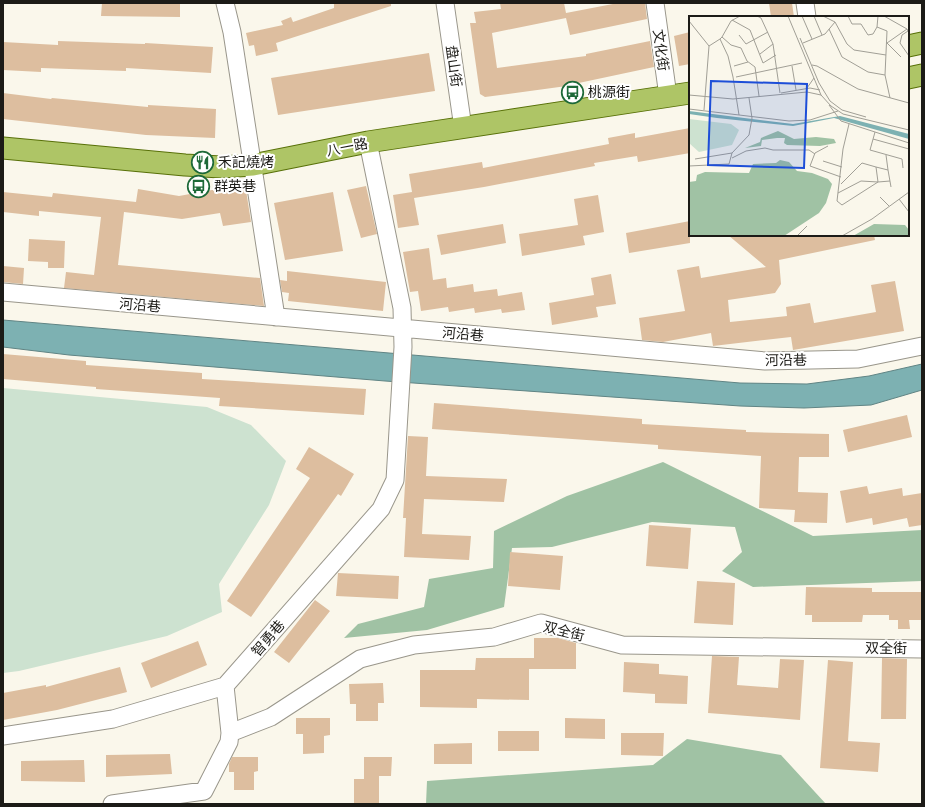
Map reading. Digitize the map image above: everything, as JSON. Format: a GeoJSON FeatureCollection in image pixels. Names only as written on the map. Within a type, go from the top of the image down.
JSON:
{"type":"FeatureCollection","features":[{"type":"Feature","properties":{"kind":"main road"},"geometry":{"type":"LineString","coordinates":[[909,78],[922,75]]}},
{"type":"Feature","properties":{"kind":"main road"},"geometry":{"type":"LineString","coordinates":[[668,96],[689,87]]}},
{"type":"Feature","properties":{"kind":"main road"},"geometry":{"type":"LineString","coordinates":[[668,96],[689,94]]}},
{"type":"Feature","properties":{"kind":"main road","name":"八一路"},"geometry":{"type":"LineString","coordinates":[[3,148],[185,166],[253,166],[368,142],[668,96],[689,101]]}},
{"type":"Feature","properties":{"kind":"street"},"geometry":{"type":"LineString","coordinates":[[225,3],[232,32],[276,317]]}},
{"type":"Feature","properties":{"kind":"street","name":"盘山街"},"geometry":{"type":"LineString","coordinates":[[445,3],[463,128]]}},
{"type":"Feature","properties":{"kind":"street","name":"文化街"},"geometry":{"type":"LineString","coordinates":[[655,3],[668,96]]}},
{"type":"Feature","properties":{"kind":"street"},"geometry":{"type":"LineString","coordinates":[[805,3],[807,16]]}},
{"type":"Feature","properties":{"kind":"street","name":"智勇巷"},"geometry":{"type":"LineString","coordinates":[[225,686],[381,509],[395,480],[403,347],[402,308],[368,142]]}},
{"type":"Feature","properties":{"kind":"street","name":"河沿巷"},"geometry":{"type":"LineString","coordinates":[[3,292],[765,361],[858,359],[922,346]]}},
{"type":"Feature","properties":{"kind":"street","name":"双全街"},"geometry":{"type":"LineString","coordinates":[[230,734],[271,716],[360,659],[414,646],[494,636],[541,623],[622,646],[922,649]]}},
{"type":"Feature","properties":{"kind":"street"},"geometry":{"type":"LineString","coordinates":[[3,736],[113,719],[225,686],[230,734],[229,742],[204,791],[112,804]]}},
{"type":"Feature","properties":{"kind":"green space"},"geometry":{"type":"Polygon","coordinates":[[[3,388],[207,407],[251,425],[286,461],[269,505],[219,584],[222,612],[167,636],[19,671],[3,673],[3,388]]]}},
{"type":"Feature","properties":{"kind":"green space"},"geometry":{"type":"Polygon","coordinates":[[[663,462],[813,536],[922,530],[922,581],[753,587],[722,571],[742,552],[735,527],[652,522],[552,547],[512,548],[504,607],[427,630],[344,638],[358,624],[424,607],[429,579],[493,568],[494,531],[567,496],[663,462]]]}},
{"type":"Feature","properties":{"kind":"green space"},"geometry":{"type":"Polygon","coordinates":[[[687,739],[781,755],[826,804],[426,804],[427,781],[653,765],[687,739]]]}},
{"type":"Feature","properties":{"kind":"water"},"geometry":{"type":"Polygon","coordinates":[[[3,320],[740,383],[807,384],[869,376],[922,364],[922,390],[871,405],[804,408],[740,406],[385,381],[69,355],[3,347],[3,320]]]}},
{"type":"Feature","properties":{"kind":"building"},"geometry":{"type":"Polygon","coordinates":[[[102,3],[180,3],[180,17],[101,16],[102,3]]]}},
{"type":"Feature","properties":{"kind":"building"},"geometry":{"type":"Polygon","coordinates":[[[334,3],[391,3],[391,6],[276,43],[278,51],[256,56],[254,45],[249,46],[246,33],[283,25],[281,21],[291,17],[293,22],[334,8],[334,3]]]}},
{"type":"Feature","properties":{"kind":"building"},"geometry":{"type":"Polygon","coordinates":[[[500,3],[564,3],[566,13],[618,3],[645,3],[647,19],[570,35],[566,18],[492,33],[497,68],[586,56],[586,54],[650,41],[654,67],[574,85],[485,97],[480,94],[470,23],[476,23],[474,12],[501,9],[500,3]]]}},
{"type":"Feature","properties":{"kind":"building"},"geometry":{"type":"Polygon","coordinates":[[[769,3],[792,3],[794,16],[771,16],[769,3]]]}},
{"type":"Feature","properties":{"kind":"building"},"geometry":{"type":"Polygon","coordinates":[[[689,32],[689,64],[679,66],[674,36],[689,32]]]}},
{"type":"Feature","properties":{"kind":"building"},"geometry":{"type":"Polygon","coordinates":[[[58,41],[145,43],[213,47],[211,73],[126,68],[126,71],[41,68],[41,72],[3,70],[3,42],[58,45],[58,41]]]}},
{"type":"Feature","properties":{"kind":"building"},"geometry":{"type":"Polygon","coordinates":[[[429,53],[435,91],[278,115],[271,78],[429,53]]]}},
{"type":"Feature","properties":{"kind":"building"},"geometry":{"type":"Polygon","coordinates":[[[3,93],[51,99],[148,107],[148,105],[216,109],[215,138],[146,135],[3,119],[3,93]]]}},
{"type":"Feature","properties":{"kind":"building"},"geometry":{"type":"Polygon","coordinates":[[[689,128],[689,153],[638,162],[637,156],[594,163],[595,166],[484,187],[414,198],[419,225],[398,228],[393,195],[412,192],[409,174],[482,162],[483,168],[609,144],[608,138],[635,133],[635,138],[689,128]]]}},
{"type":"Feature","properties":{"kind":"building"},"geometry":{"type":"Polygon","coordinates":[[[245,184],[251,222],[223,226],[220,213],[182,219],[124,212],[118,265],[260,278],[264,306],[64,288],[66,272],[94,275],[101,217],[39,211],[39,216],[3,212],[3,192],[52,197],[53,193],[136,202],[138,189],[179,196],[245,184]]]}},
{"type":"Feature","properties":{"kind":"building"},"geometry":{"type":"Polygon","coordinates":[[[366,186],[377,234],[361,238],[347,190],[366,186]]]}},
{"type":"Feature","properties":{"kind":"building"},"geometry":{"type":"Polygon","coordinates":[[[333,192],[343,251],[285,260],[274,203],[333,192]]]}},
{"type":"Feature","properties":{"kind":"building"},"geometry":{"type":"Polygon","coordinates":[[[598,195],[604,232],[583,236],[585,245],[522,256],[519,234],[578,225],[574,199],[598,195]]]}},
{"type":"Feature","properties":{"kind":"building"},"geometry":{"type":"Polygon","coordinates":[[[689,221],[690,243],[629,253],[626,233],[689,221]]]}},
{"type":"Feature","properties":{"kind":"building"},"geometry":{"type":"Polygon","coordinates":[[[503,224],[506,243],[441,255],[437,235],[503,224]]]}},
{"type":"Feature","properties":{"kind":"building"},"geometry":{"type":"Polygon","coordinates":[[[729,236],[874,236],[875,240],[779,260],[781,284],[775,293],[728,300],[730,322],[787,316],[786,307],[810,303],[814,323],[876,312],[871,285],[895,281],[904,331],[793,350],[791,337],[713,346],[711,333],[663,342],[642,340],[639,318],[685,311],[677,270],[699,266],[701,278],[766,267],[729,236]]]}},
{"type":"Feature","properties":{"kind":"building"},"geometry":{"type":"Polygon","coordinates":[[[29,239],[65,241],[64,268],[48,268],[48,262],[28,261],[29,239]]]}},
{"type":"Feature","properties":{"kind":"building"},"geometry":{"type":"Polygon","coordinates":[[[429,248],[433,280],[446,278],[447,288],[473,284],[474,292],[497,289],[498,296],[522,292],[525,310],[502,313],[501,309],[475,313],[474,308],[449,312],[448,307],[421,311],[418,291],[410,292],[403,252],[429,248]]]}},
{"type":"Feature","properties":{"kind":"building"},"geometry":{"type":"Polygon","coordinates":[[[3,266],[24,268],[23,284],[3,282],[3,266]]]}},
{"type":"Feature","properties":{"kind":"building"},"geometry":{"type":"Polygon","coordinates":[[[287,271],[386,282],[383,311],[288,301],[289,293],[282,292],[280,280],[287,281],[287,271]]]}},
{"type":"Feature","properties":{"kind":"building"},"geometry":{"type":"Polygon","coordinates":[[[611,274],[616,304],[596,307],[598,317],[552,325],[549,303],[594,295],[591,278],[611,274]]]}},
{"type":"Feature","properties":{"kind":"building"},"geometry":{"type":"Polygon","coordinates":[[[3,354],[86,361],[86,365],[202,373],[202,379],[366,389],[364,415],[219,406],[220,398],[96,389],[96,387],[3,379],[3,354]]]}},
{"type":"Feature","properties":{"kind":"building"},"geometry":{"type":"Polygon","coordinates":[[[434,403],[642,419],[642,424],[746,430],[746,432],[829,434],[829,457],[799,457],[798,492],[828,493],[827,523],[794,522],[795,510],[759,508],[761,456],[658,449],[658,445],[432,429],[434,403]]]}},
{"type":"Feature","properties":{"kind":"building"},"geometry":{"type":"Polygon","coordinates":[[[907,415],[912,437],[848,452],[843,430],[907,415]]]}},
{"type":"Feature","properties":{"kind":"building"},"geometry":{"type":"Polygon","coordinates":[[[408,436],[428,437],[426,476],[507,479],[504,502],[424,499],[422,534],[471,536],[469,560],[404,557],[406,518],[403,518],[408,436]]]}},
{"type":"Feature","properties":{"kind":"building"},"geometry":{"type":"Polygon","coordinates":[[[309,447],[354,474],[341,496],[338,494],[251,617],[227,601],[310,478],[296,469],[309,447]]]}},
{"type":"Feature","properties":{"kind":"building"},"geometry":{"type":"Polygon","coordinates":[[[867,486],[869,494],[902,488],[903,496],[922,493],[922,525],[909,527],[907,518],[873,525],[872,518],[846,523],[840,491],[867,486]]]}},
{"type":"Feature","properties":{"kind":"building"},"geometry":{"type":"Polygon","coordinates":[[[649,525],[691,528],[688,569],[646,566],[649,525]]]}},
{"type":"Feature","properties":{"kind":"building"},"geometry":{"type":"Polygon","coordinates":[[[510,552],[563,556],[560,590],[508,586],[510,552]]]}},
{"type":"Feature","properties":{"kind":"building"},"geometry":{"type":"Polygon","coordinates":[[[338,573],[399,576],[398,599],[336,596],[338,573]]]}},
{"type":"Feature","properties":{"kind":"building"},"geometry":{"type":"Polygon","coordinates":[[[697,581],[735,583],[733,625],[694,623],[697,581]]]}},
{"type":"Feature","properties":{"kind":"building"},"geometry":{"type":"Polygon","coordinates":[[[806,587],[872,588],[872,592],[922,592],[922,620],[909,620],[910,629],[898,629],[898,620],[889,620],[889,615],[863,615],[862,622],[812,622],[812,615],[805,615],[806,587]]]}},
{"type":"Feature","properties":{"kind":"building"},"geometry":{"type":"Polygon","coordinates":[[[315,600],[330,611],[289,663],[274,652],[315,600]]]}},
{"type":"Feature","properties":{"kind":"building"},"geometry":{"type":"Polygon","coordinates":[[[534,638],[558,638],[576,643],[576,669],[529,669],[529,700],[477,699],[477,708],[420,707],[420,670],[475,670],[476,658],[534,658],[534,638]]]}},
{"type":"Feature","properties":{"kind":"building"},"geometry":{"type":"Polygon","coordinates":[[[198,641],[207,665],[151,688],[141,663],[198,641]]]}},
{"type":"Feature","properties":{"kind":"building"},"geometry":{"type":"Polygon","coordinates":[[[712,656],[739,657],[737,685],[778,688],[780,659],[804,660],[800,720],[708,713],[712,656]]]}},
{"type":"Feature","properties":{"kind":"building"},"geometry":{"type":"Polygon","coordinates":[[[882,658],[907,659],[906,719],[881,719],[882,658]]]}},
{"type":"Feature","properties":{"kind":"building"},"geometry":{"type":"Polygon","coordinates":[[[828,660],[853,662],[848,741],[880,743],[878,772],[820,768],[828,660]]]}},
{"type":"Feature","properties":{"kind":"building"},"geometry":{"type":"Polygon","coordinates":[[[624,662],[659,664],[659,674],[688,676],[687,704],[655,703],[655,694],[623,692],[624,662]]]}},
{"type":"Feature","properties":{"kind":"building"},"geometry":{"type":"Polygon","coordinates":[[[120,667],[127,692],[57,710],[3,720],[3,693],[46,685],[46,687],[120,667]]]}},
{"type":"Feature","properties":{"kind":"building"},"geometry":{"type":"Polygon","coordinates":[[[383,683],[384,703],[378,703],[378,721],[356,721],[356,704],[350,704],[349,684],[383,683]]]}},
{"type":"Feature","properties":{"kind":"building"},"geometry":{"type":"Polygon","coordinates":[[[296,718],[330,718],[330,735],[324,736],[324,753],[303,754],[303,734],[296,734],[296,718]]]}},
{"type":"Feature","properties":{"kind":"building"},"geometry":{"type":"Polygon","coordinates":[[[565,718],[605,719],[605,739],[565,738],[565,718]]]}},
{"type":"Feature","properties":{"kind":"building"},"geometry":{"type":"Polygon","coordinates":[[[498,731],[539,731],[539,751],[498,751],[498,731]]]}},
{"type":"Feature","properties":{"kind":"building"},"geometry":{"type":"Polygon","coordinates":[[[621,733],[664,733],[663,756],[621,755],[621,733]]]}},
{"type":"Feature","properties":{"kind":"building"},"geometry":{"type":"Polygon","coordinates":[[[472,743],[472,764],[434,764],[434,744],[472,743]]]}},
{"type":"Feature","properties":{"kind":"building"},"geometry":{"type":"Polygon","coordinates":[[[170,754],[172,774],[106,777],[106,755],[170,754]]]}},
{"type":"Feature","properties":{"kind":"building"},"geometry":{"type":"Polygon","coordinates":[[[232,757],[258,757],[258,771],[254,772],[254,790],[234,790],[234,772],[229,772],[229,764],[232,757]]]}},
{"type":"Feature","properties":{"kind":"building"},"geometry":{"type":"Polygon","coordinates":[[[364,757],[392,757],[391,776],[379,776],[379,804],[354,804],[354,779],[364,779],[364,757]]]}},
{"type":"Feature","properties":{"kind":"building"},"geometry":{"type":"Polygon","coordinates":[[[84,760],[85,782],[21,781],[21,761],[84,760]]]}},
{"type":"Feature","properties":{"kind":"place","name":"桃源街"},"geometry":{"type":"Point","coordinates":[573,92]}},
{"type":"Feature","properties":{"kind":"place","name":"禾記燒烤"},"geometry":{"type":"Point","coordinates":[202,162]}},
{"type":"Feature","properties":{"kind":"place","name":"群英巷"},"geometry":{"type":"Point","coordinates":[198,186]}}]}
